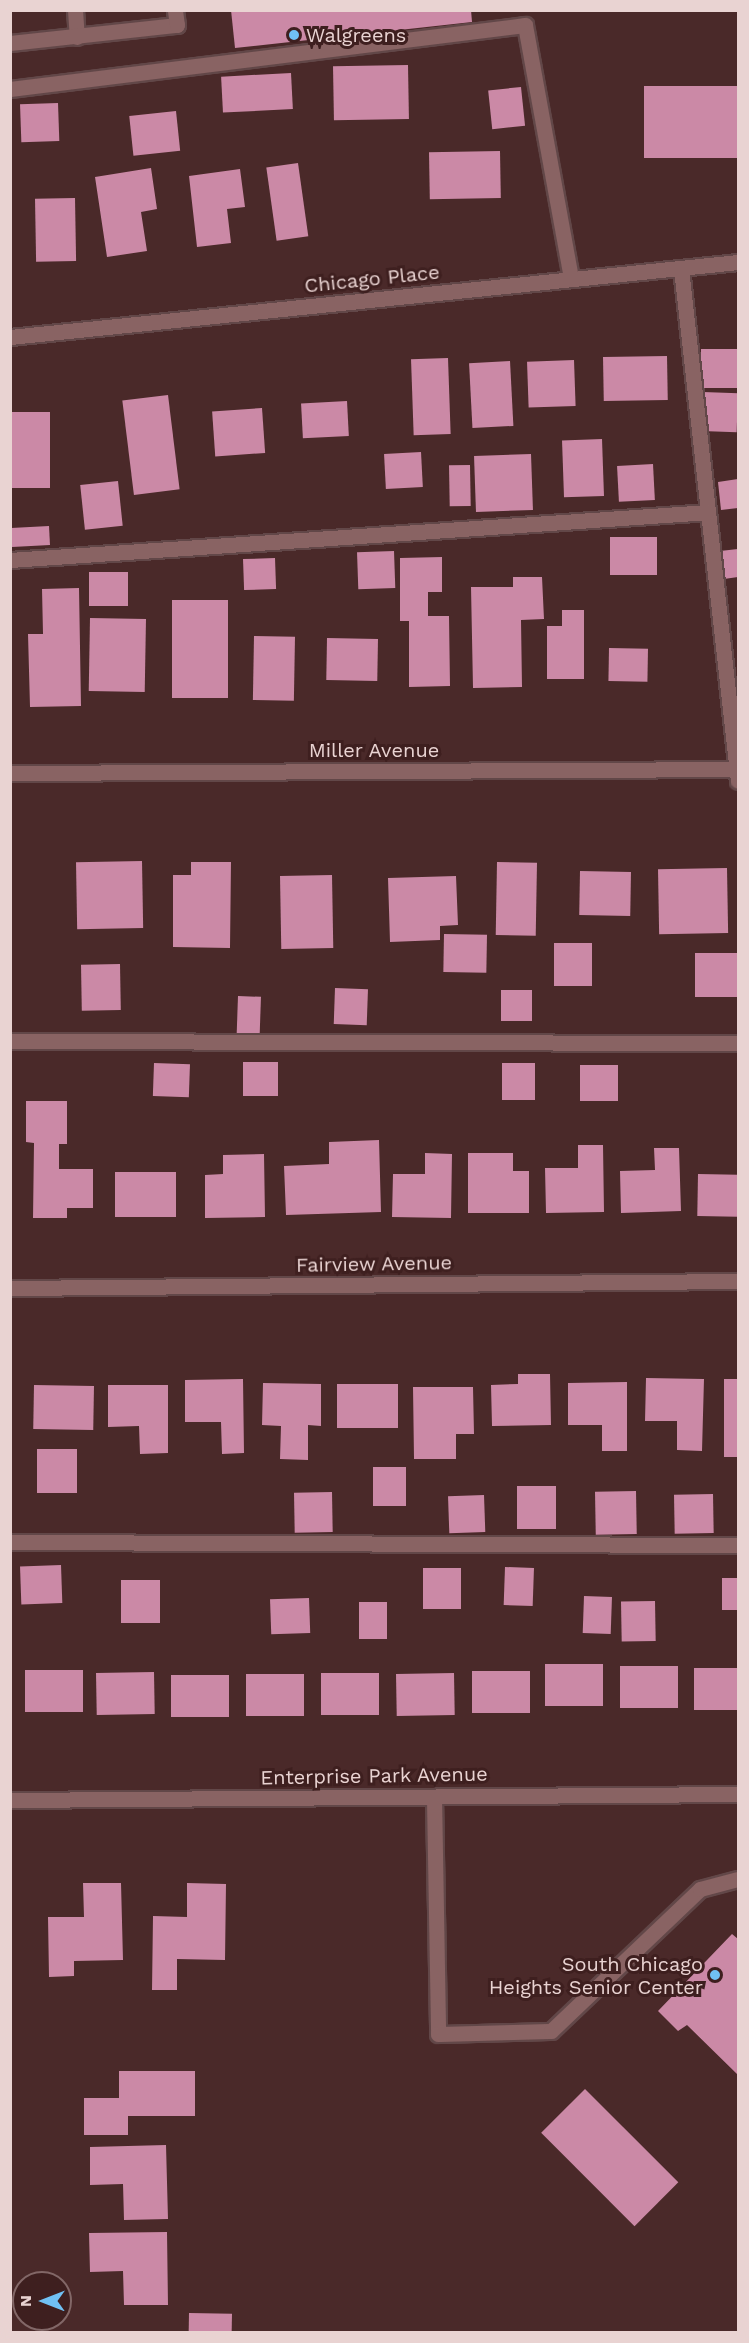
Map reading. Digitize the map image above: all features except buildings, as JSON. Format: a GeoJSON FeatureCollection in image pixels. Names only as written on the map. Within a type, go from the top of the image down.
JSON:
{"type":"FeatureCollection","features":[{"type":"Feature","properties":{"kind":"street"},"geometry":{"type":"LineString","coordinates":[[75,10],[78,37]]}},
{"type":"Feature","properties":{"kind":"street"},"geometry":{"type":"LineString","coordinates":[[10,43],[177,25],[175,10]]}},
{"type":"Feature","properties":{"kind":"street"},"geometry":{"type":"LineString","coordinates":[[10,89],[525,25],[571,279]]}},
{"type":"Feature","properties":{"kind":"street","name":"Chicago Place"},"geometry":{"type":"LineString","coordinates":[[10,337],[738,262]]}},
{"type":"Feature","properties":{"kind":"street"},"geometry":{"type":"LineString","coordinates":[[681,268],[738,773]]}},
{"type":"Feature","properties":{"kind":"street"},"geometry":{"type":"LineString","coordinates":[[10,560],[708,512]]}},
{"type":"Feature","properties":{"kind":"street","name":"Miller Avenue"},"geometry":{"type":"LineString","coordinates":[[10,773],[738,773]]}},
{"type":"Feature","properties":{"kind":"street"},"geometry":{"type":"LineString","coordinates":[[10,1041],[738,1043]]}},
{"type":"Feature","properties":{"kind":"street","name":"Fairview Avenue"},"geometry":{"type":"LineString","coordinates":[[10,1288],[738,1281]]}},
{"type":"Feature","properties":{"kind":"street"},"geometry":{"type":"LineString","coordinates":[[10,1542],[738,1545]]}},
{"type":"Feature","properties":{"kind":"street","name":"Enterprise Park Avenue"},"geometry":{"type":"LineString","coordinates":[[10,1800],[738,1794]]}},
{"type":"Feature","properties":{"kind":"street"},"geometry":{"type":"LineString","coordinates":[[434,1797],[438,2034],[551,2031],[700,1889],[738,1879]]}},
{"type":"Feature","properties":{"kind":"place","name":"Walgreens"},"geometry":{"type":"Point","coordinates":[294,35]}},
{"type":"Feature","properties":{"kind":"place","name":"South Chicago Heights Senior Center"},"geometry":{"type":"Point","coordinates":[715,1975]}}]}
